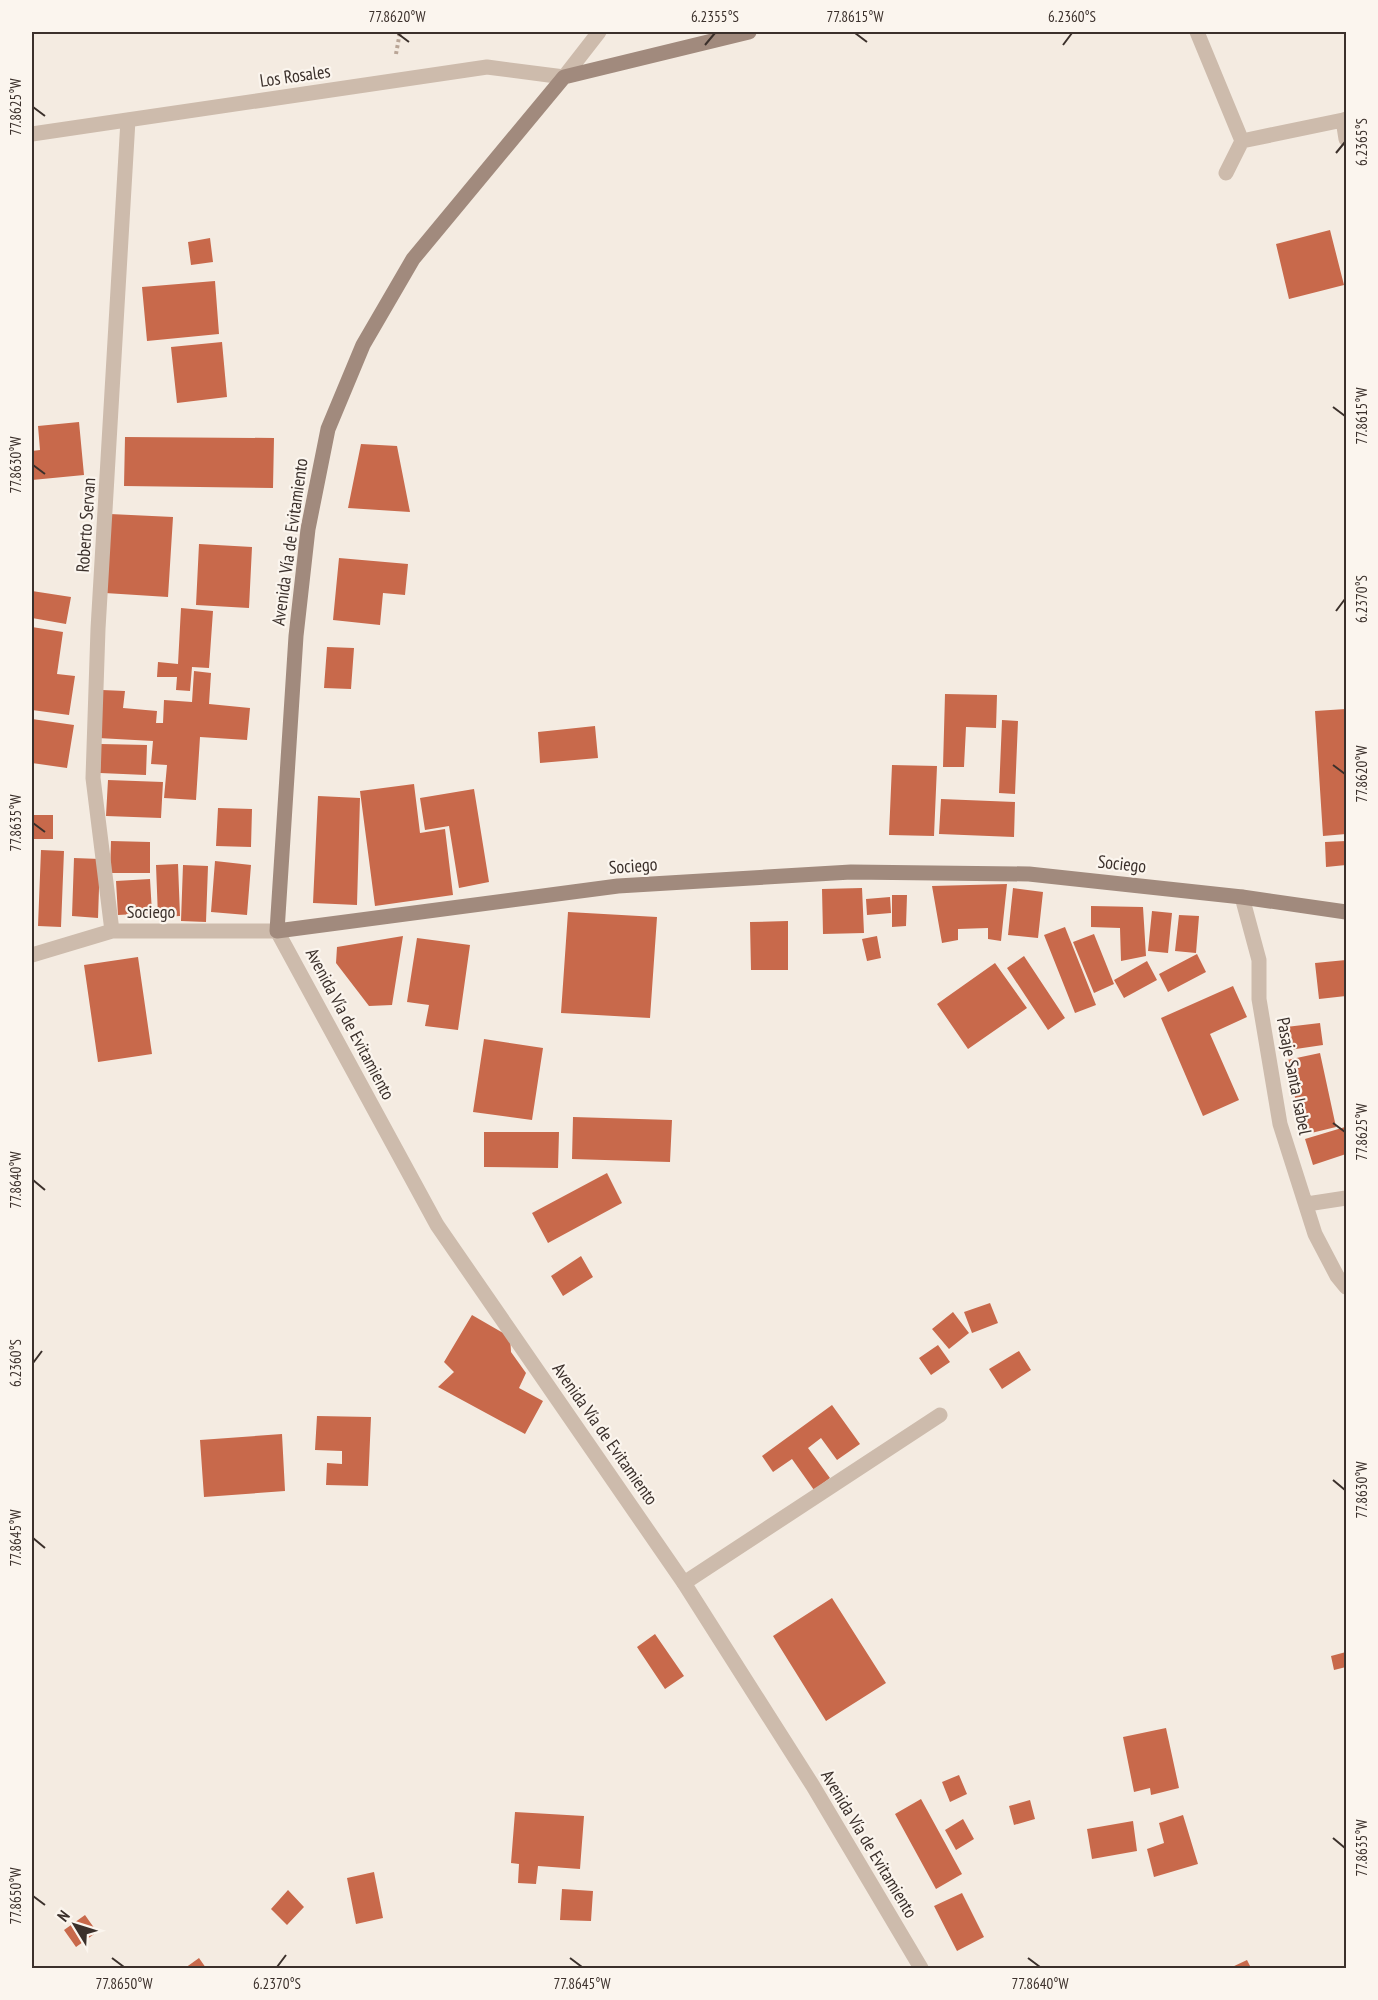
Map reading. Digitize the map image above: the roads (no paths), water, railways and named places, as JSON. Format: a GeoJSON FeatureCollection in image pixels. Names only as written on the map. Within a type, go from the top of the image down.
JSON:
{"type":"FeatureCollection","features":[{"type":"Feature","properties":{"kind":"main road"},"geometry":{"type":"LineString","coordinates":[[564,77],[749,32]]}},
{"type":"Feature","properties":{"kind":"main road","name":"Avenida Vía de Evitamiento"},"geometry":{"type":"LineString","coordinates":[[278,931],[296,636],[308,529],[328,429],[363,345],[413,259],[564,77]]}},
{"type":"Feature","properties":{"kind":"main road","name":"Sociego"},"geometry":{"type":"LineString","coordinates":[[278,931],[618,886],[851,872],[1029,874],[1242,897],[1347,912]]}},
{"type":"Feature","properties":{"kind":"street","name":"Avenida Vía de Evitamiento"},"geometry":{"type":"LineString","coordinates":[[564,77],[599,32]]}},
{"type":"Feature","properties":{"kind":"street"},"geometry":{"type":"LineString","coordinates":[[1197,32],[1242,141],[1226,173]]}},
{"type":"Feature","properties":{"kind":"street","name":"Los Rosales"},"geometry":{"type":"LineString","coordinates":[[32,134],[488,67],[564,77]]}},
{"type":"Feature","properties":{"kind":"street","name":"Roberto Servan"},"geometry":{"type":"LineString","coordinates":[[112,932],[93,778],[98,629],[128,120]]}},
{"type":"Feature","properties":{"kind":"street"},"geometry":{"type":"LineString","coordinates":[[1242,141],[1345,120],[1347,139]]}},
{"type":"Feature","properties":{"kind":"street","name":"Pasaje Santa Isabel"},"geometry":{"type":"LineString","coordinates":[[1242,897],[1259,960],[1260,999],[1280,1124],[1315,1234],[1337,1276],[1347,1287]]}},
{"type":"Feature","properties":{"kind":"street","name":"Avenida Vía de Evitamiento"},"geometry":{"type":"LineString","coordinates":[[278,931],[437,1225],[684,1583],[813,1786],[921,1968]]}},
{"type":"Feature","properties":{"kind":"street","name":"Sociego"},"geometry":{"type":"LineString","coordinates":[[32,956],[112,932],[278,931]]}},
{"type":"Feature","properties":{"kind":"street"},"geometry":{"type":"LineString","coordinates":[[1307,1204],[1347,1198]]}},
{"type":"Feature","properties":{"kind":"street"},"geometry":{"type":"LineString","coordinates":[[684,1583],[940,1415]]}}]}
